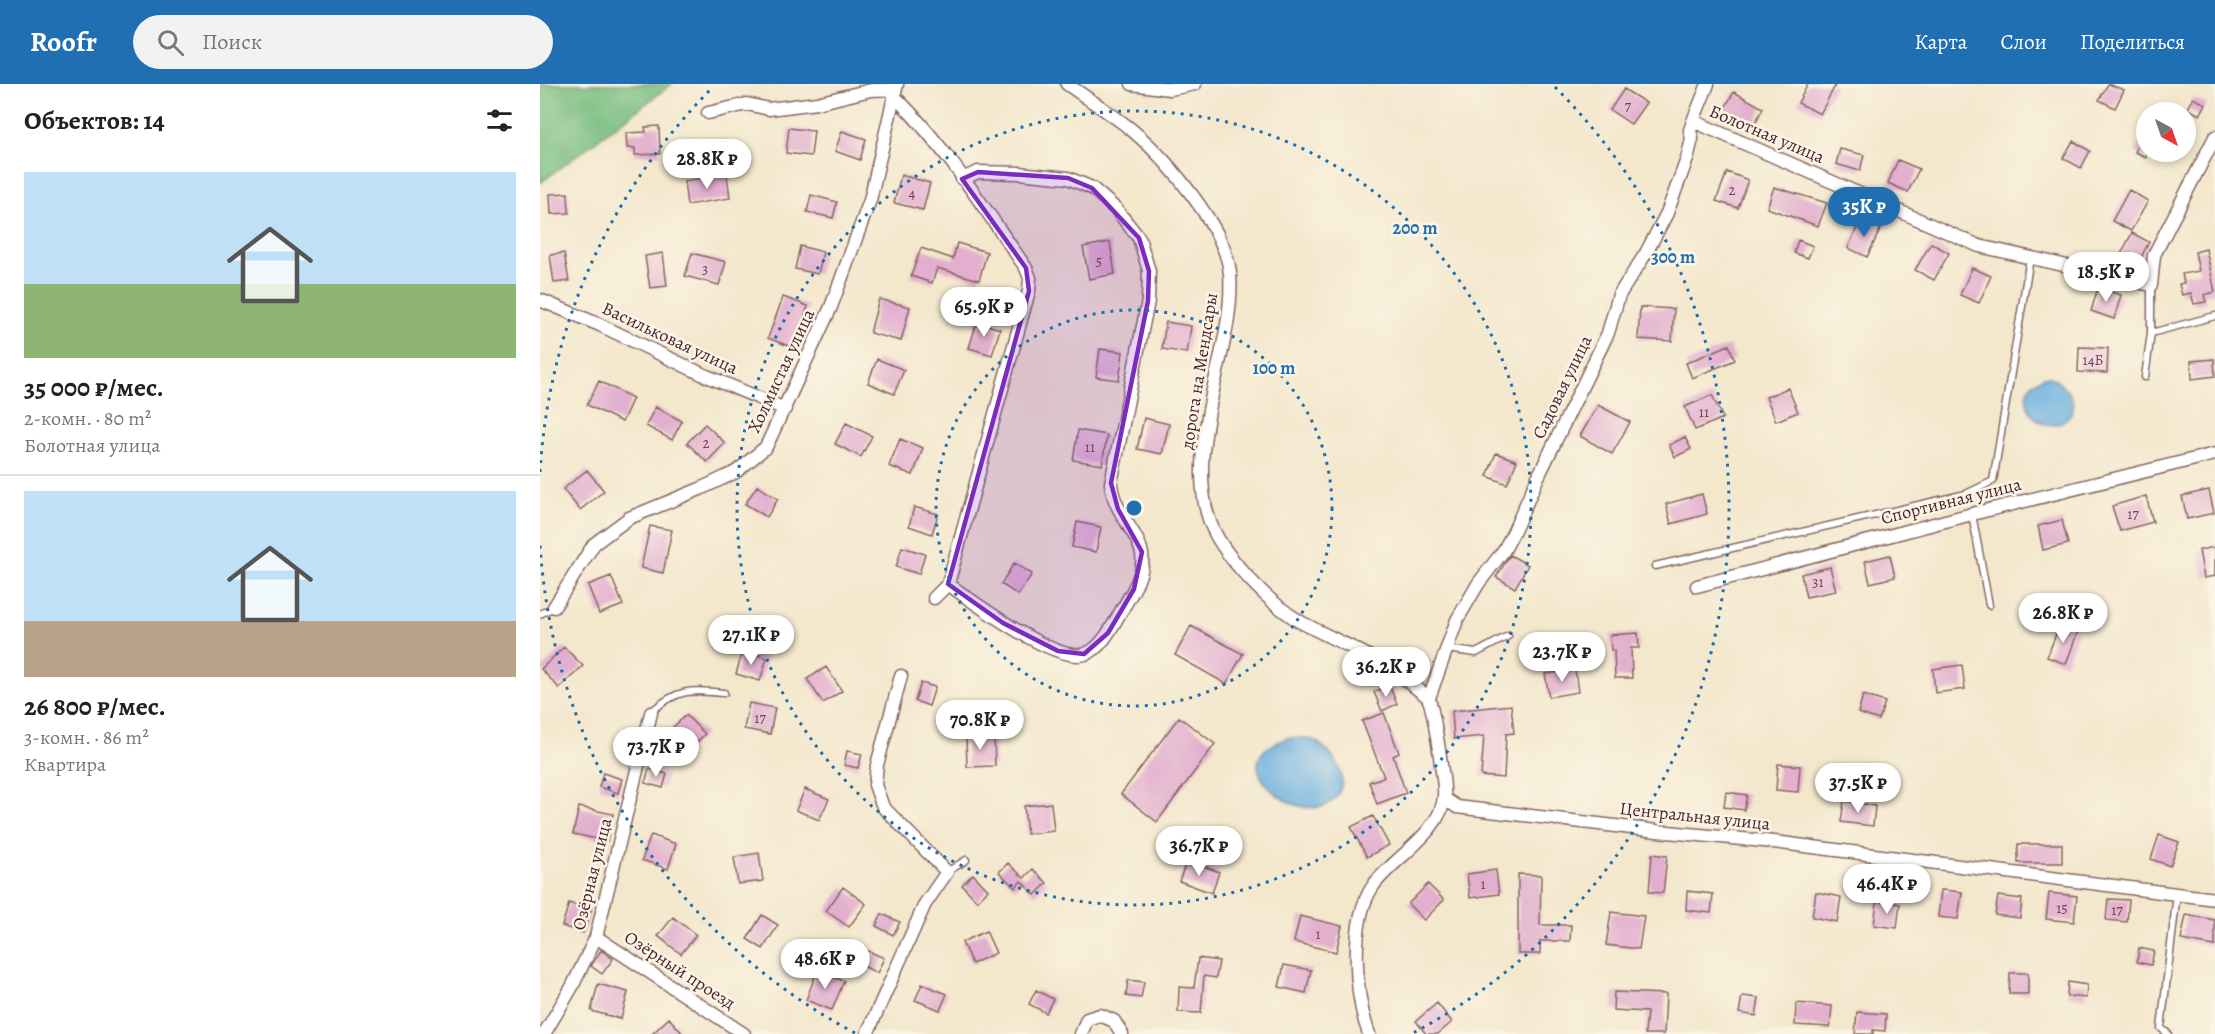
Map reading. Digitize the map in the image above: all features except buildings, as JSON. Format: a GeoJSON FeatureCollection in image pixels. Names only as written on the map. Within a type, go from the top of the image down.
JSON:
{"type":"FeatureCollection","features":[{"type":"Feature","properties":{"kind":"street","name":"дорога на Мендсары"},"geometry":{"type":"LineString","coordinates":[[1067,84],[1134,132],[1163,160],[1207,216],[1222,241],[1230,272],[1230,304],[1203,437],[1202,481],[1210,523],[1215,532],[1238,566],[1259,588],[1296,619],[1382,662],[1401,674],[1429,698]]}},
{"type":"Feature","properties":{"kind":"street"},"geometry":{"type":"LineString","coordinates":[[1132,84],[1170,89],[1195,84]]}},
{"type":"Feature","properties":{"kind":"street","name":"Садовая улица"},"geometry":{"type":"LineString","coordinates":[[1429,698],[1457,620],[1478,584],[1504,550],[1514,531],[1608,333],[1619,295],[1646,253],[1667,213],[1687,159],[1692,139],[1690,130],[1707,84]]}},
{"type":"Feature","properties":{"kind":"street"},"geometry":{"type":"LineString","coordinates":[[708,113],[747,105],[769,109],[788,107],[818,103],[872,90],[895,90],[907,109],[962,178],[1026,268],[1030,278],[1029,291],[948,584],[933,598]]}},
{"type":"Feature","properties":{"kind":"street","name":"Холмистая улица"},"geometry":{"type":"LineString","coordinates":[[554,607],[594,544],[629,518],[736,472],[766,447],[831,307],[870,200],[895,90]]}},
{"type":"Feature","properties":{"kind":"street","name":"Болотная улица"},"geometry":{"type":"LineString","coordinates":[[1693,122],[1979,246],[2151,285]]}},
{"type":"Feature","properties":{"kind":"street"},"geometry":{"type":"LineString","coordinates":[[2151,285],[2154,255],[2215,137]]}},
{"type":"Feature","properties":{"kind":"street"},"geometry":{"type":"LineString","coordinates":[[948,584],[1003,623],[1058,651],[1072,655],[1084,654],[1095,647],[1108,633],[1134,589],[1142,565],[1142,552],[1118,509],[1112,494],[1111,483],[1148,301],[1149,271],[1139,238],[1116,209],[1092,188],[1068,178],[978,172],[962,178]]}},
{"type":"Feature","properties":{"kind":"street","name":"Васильковая улица"},"geometry":{"type":"LineString","coordinates":[[540,300],[600,325],[681,365],[785,409]]}},
{"type":"Feature","properties":{"kind":"street","name":"Спортивная улица"},"geometry":{"type":"LineString","coordinates":[[1697,586],[1972,514],[2215,454]]}},
{"type":"Feature","properties":{"kind":"street"},"geometry":{"type":"LineString","coordinates":[[867,1034],[926,904],[947,872],[883,807],[875,785],[877,765],[902,676]]}},
{"type":"Feature","properties":{"kind":"street"},"geometry":{"type":"LineString","coordinates":[[1369,1034],[1360,1000],[1357,937],[1360,913],[1373,886],[1415,845],[1436,819],[1444,799],[1439,753],[1429,698]]}},
{"type":"Feature","properties":{"kind":"street","name":"Озёрная улица"},"geometry":{"type":"LineString","coordinates":[[544,1034],[572,987],[596,937],[651,713]]}},
{"type":"Feature","properties":{"kind":"street","name":"Центральная улица"},"geometry":{"type":"LineString","coordinates":[[1444,799],[1457,807],[1657,831],[1774,842],[2215,899]]}},
{"type":"Feature","properties":{"kind":"street","name":"Озёрный проезд"},"geometry":{"type":"LineString","coordinates":[[596,937],[744,1034]]}},
{"type":"Feature","properties":{"kind":"street"},"geometry":{"type":"LineString","coordinates":[[1081,1034],[1087,1019],[1100,1015],[1114,1021],[1122,1034]]}},
{"type":"Feature","properties":{"kind":"lane"},"geometry":{"type":"LineString","coordinates":[[1655,566],[1966,494],[1992,481],[2030,257]]}},
{"type":"Feature","properties":{"kind":"lane"},"geometry":{"type":"LineString","coordinates":[[2145,377],[2151,333],[2151,285]]}},
{"type":"Feature","properties":{"kind":"lane"},"geometry":{"type":"LineString","coordinates":[[2151,333],[2215,316]]}},
{"type":"Feature","properties":{"kind":"lane"},"geometry":{"type":"LineString","coordinates":[[1972,514],[1989,605]]}},
{"type":"Feature","properties":{"kind":"lane"},"geometry":{"type":"LineString","coordinates":[[540,614],[554,607]]}},
{"type":"Feature","properties":{"kind":"lane"},"geometry":{"type":"LineString","coordinates":[[1446,649],[1476,653],[1508,636]]}},
{"type":"Feature","properties":{"kind":"lane"},"geometry":{"type":"LineString","coordinates":[[651,713],[666,699],[692,690],[724,693]]}},
{"type":"Feature","properties":{"kind":"lane"},"geometry":{"type":"LineString","coordinates":[[947,872],[966,860]]}},
{"type":"Feature","properties":{"kind":"lane"},"geometry":{"type":"LineString","coordinates":[[2168,1034],[2161,1028],[2177,894]]}},
{"type":"Feature","properties":{"kind":"highlighted area"},"geometry":{"type":"Polygon","coordinates":[[[978,172],[1068,178],[1092,188],[1139,238],[1149,271],[1148,301],[1111,483],[1118,509],[1142,552],[1134,589],[1108,633],[1084,654],[1058,651],[1003,623],[948,584],[1029,291],[1026,268],[962,179],[978,172]]]}},
{"type":"Feature","properties":{"kind":"green space"},"geometry":{"type":"Polygon","coordinates":[[[540,84],[672,84],[540,183],[540,84]]]}},
{"type":"Feature","properties":{"kind":"water"},"geometry":{"type":"Polygon","coordinates":[[[2048,376],[2064,387],[2073,404],[2069,416],[2058,424],[2047,424],[2037,420],[2030,412],[2027,402],[2028,391],[2035,382],[2048,376]]]}},
{"type":"Feature","properties":{"kind":"water"},"geometry":{"type":"Polygon","coordinates":[[[1287,738],[1307,738],[1317,742],[1336,761],[1341,786],[1338,794],[1327,805],[1312,808],[1296,805],[1280,797],[1268,786],[1260,773],[1258,761],[1266,749],[1287,738]]]}}]}
